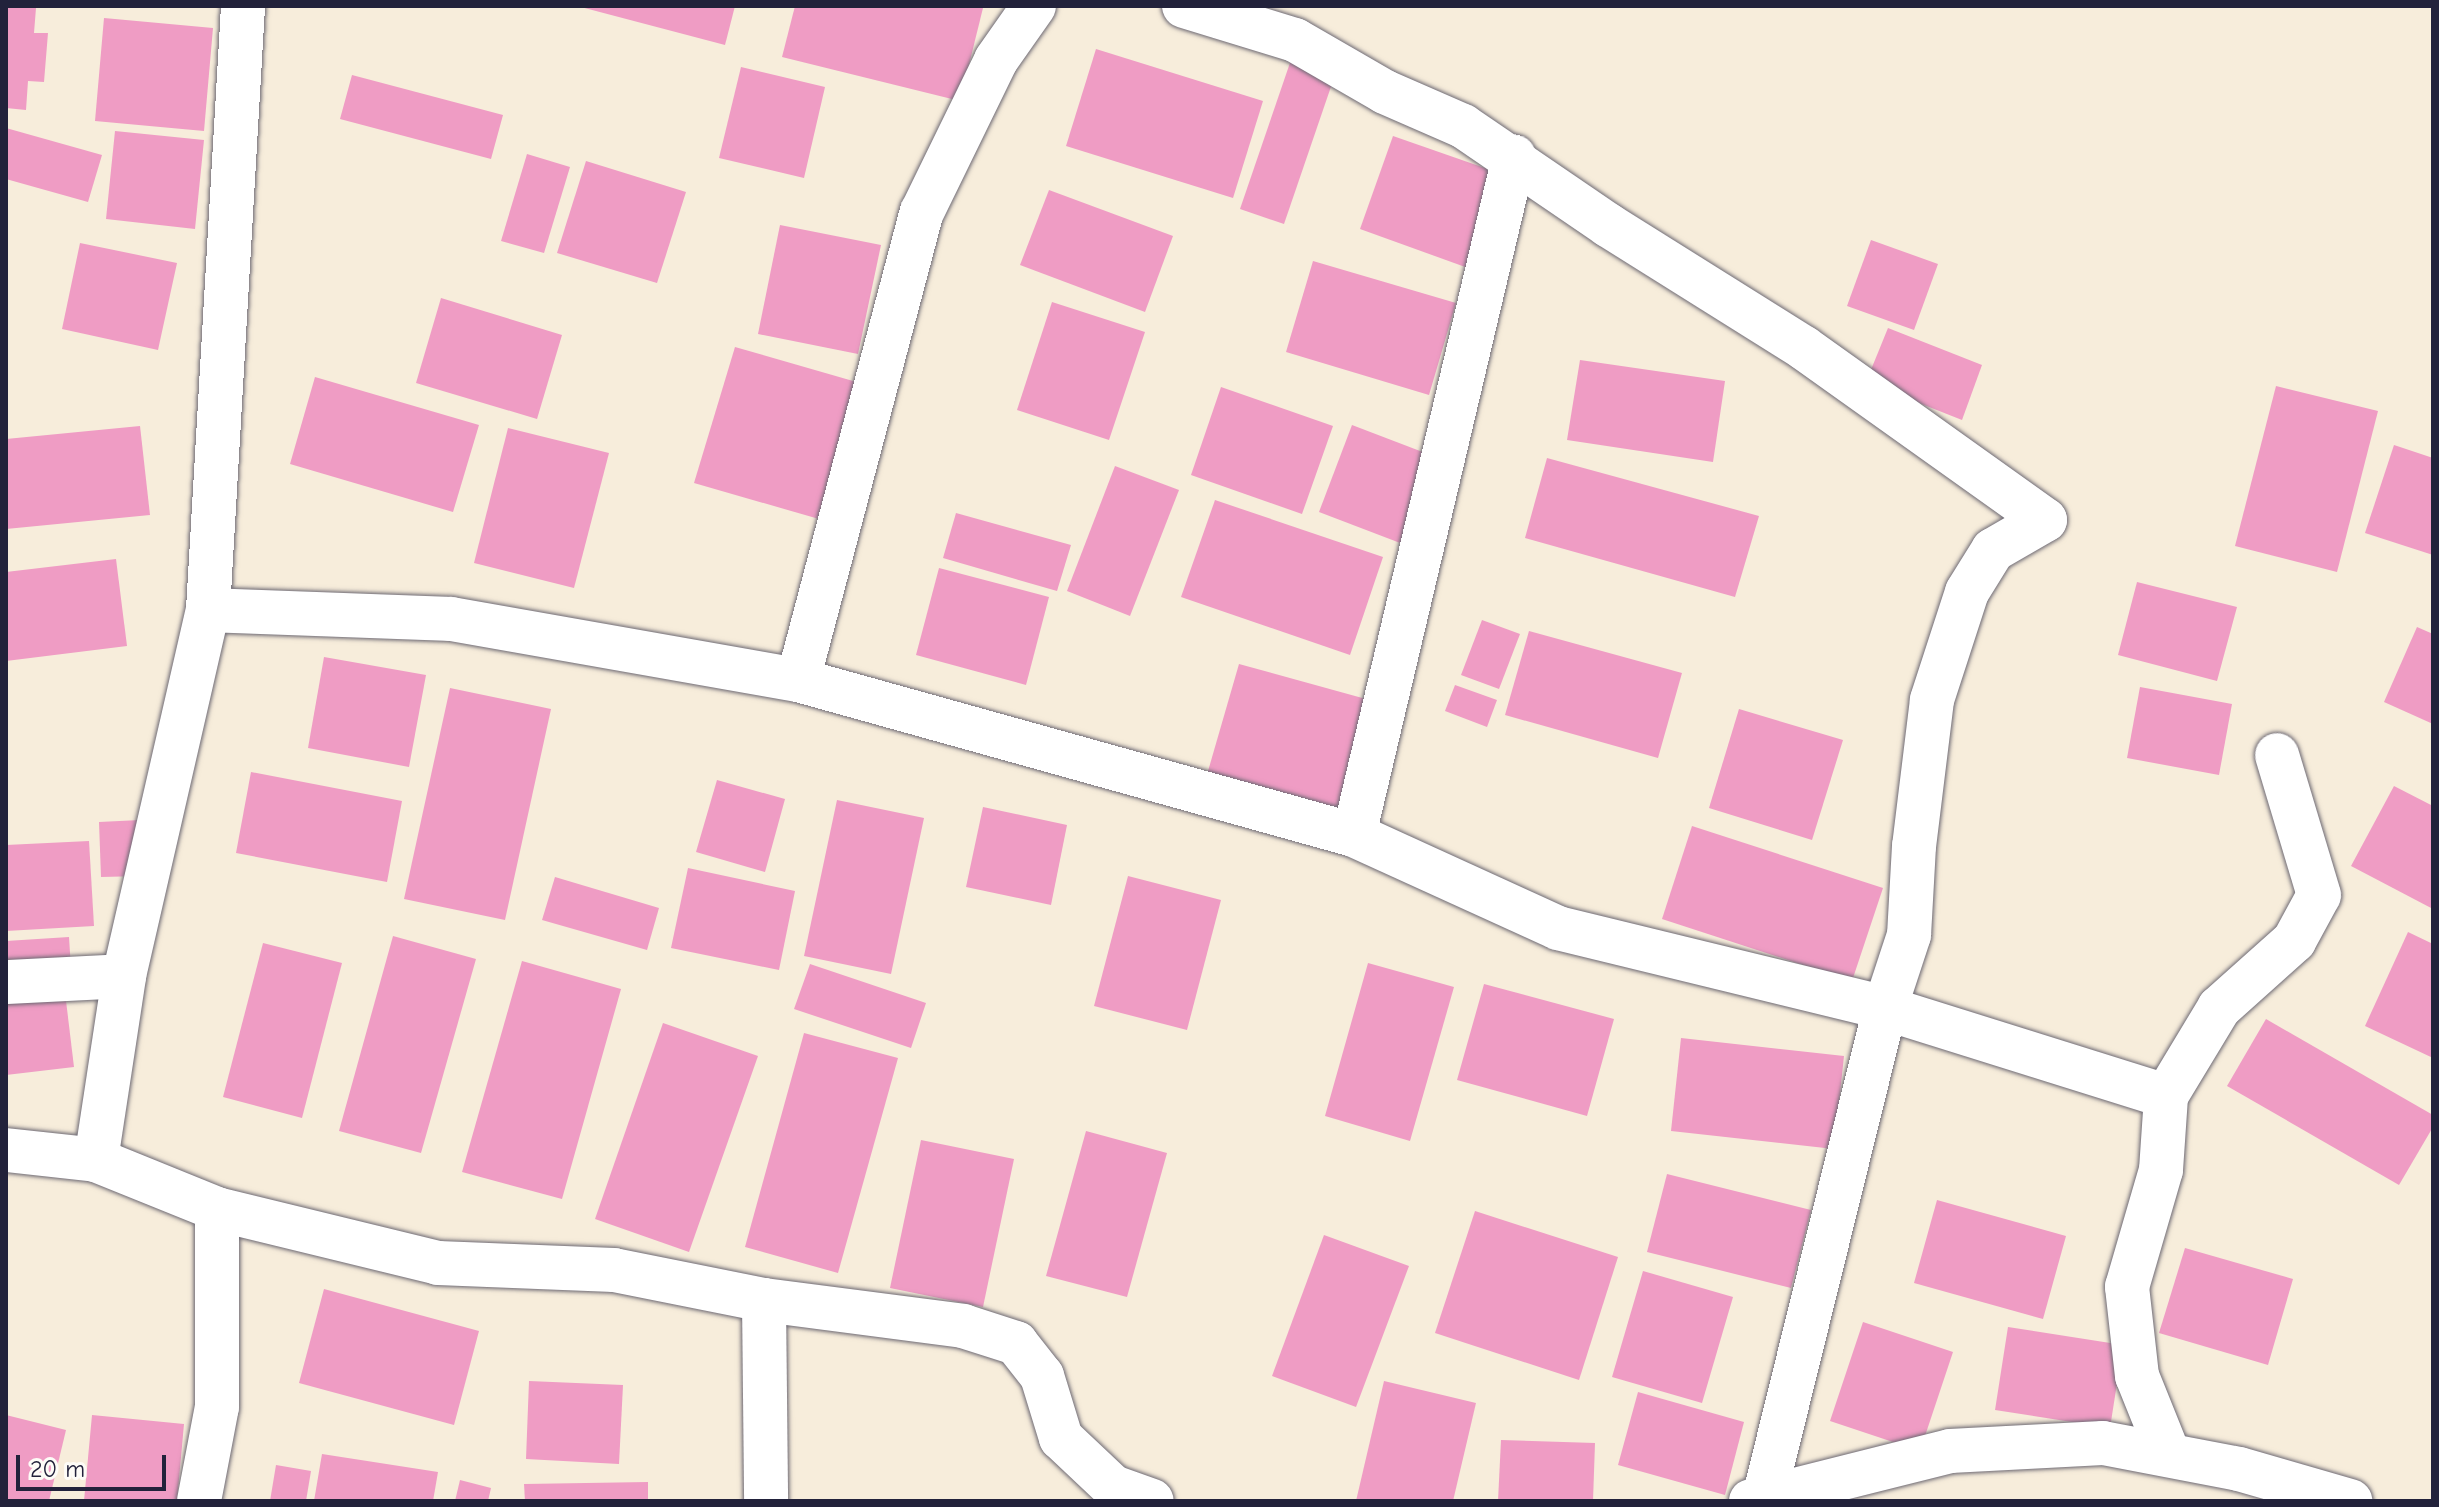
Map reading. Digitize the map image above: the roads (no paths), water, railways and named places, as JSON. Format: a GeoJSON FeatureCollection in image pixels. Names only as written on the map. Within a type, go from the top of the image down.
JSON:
{"type":"FeatureCollection","features":[{"type":"Feature","properties":{"kind":"street"},"geometry":{"type":"LineString","coordinates":[[96,1160],[124,976],[208,610],[243,6]]}},
{"type":"Feature","properties":{"kind":"street"},"geometry":{"type":"LineString","coordinates":[[798,680],[922,212],[996,60],[1034,6]]}},
{"type":"Feature","properties":{"kind":"street"},"geometry":{"type":"LineString","coordinates":[[1184,6],[1295,40],[1385,92],[1463,126],[1514,157],[1608,225],[1804,348],[2045,520],[1993,550],[1967,592],[1936,687],[1914,846],[1909,935],[1885,1008],[1758,1499],[1950,1451],[2103,1443],[2168,1453],[2350,1501]]}},
{"type":"Feature","properties":{"kind":"street"},"geometry":{"type":"LineString","coordinates":[[1354,835],[1514,157]]}},
{"type":"Feature","properties":{"kind":"street"},"geometry":{"type":"LineString","coordinates":[[208,610],[451,619],[798,680],[1354,835],[1558,928],[1885,1008],[2166,1096]]}},
{"type":"Feature","properties":{"kind":"street"},"geometry":{"type":"LineString","coordinates":[[2168,1453],[2137,1376],[2127,1287],[2161,1170],[2166,1096],[2219,1008],[2294,941],[2319,895],[2277,755]]}},
{"type":"Feature","properties":{"kind":"street"},"geometry":{"type":"LineString","coordinates":[[6,982],[124,976]]}},
{"type":"Feature","properties":{"kind":"street"},"geometry":{"type":"LineString","coordinates":[[6,1150],[96,1160],[217,1209],[438,1263],[614,1270],[764,1300],[963,1326],[1016,1343],[1042,1376],[1061,1438],[1113,1487],[1152,1501]]}},
{"type":"Feature","properties":{"kind":"street"},"geometry":{"type":"LineString","coordinates":[[199,1501],[217,1407],[217,1209]]}},
{"type":"Feature","properties":{"kind":"street"},"geometry":{"type":"LineString","coordinates":[[764,1300],[766,1501]]}}]}
